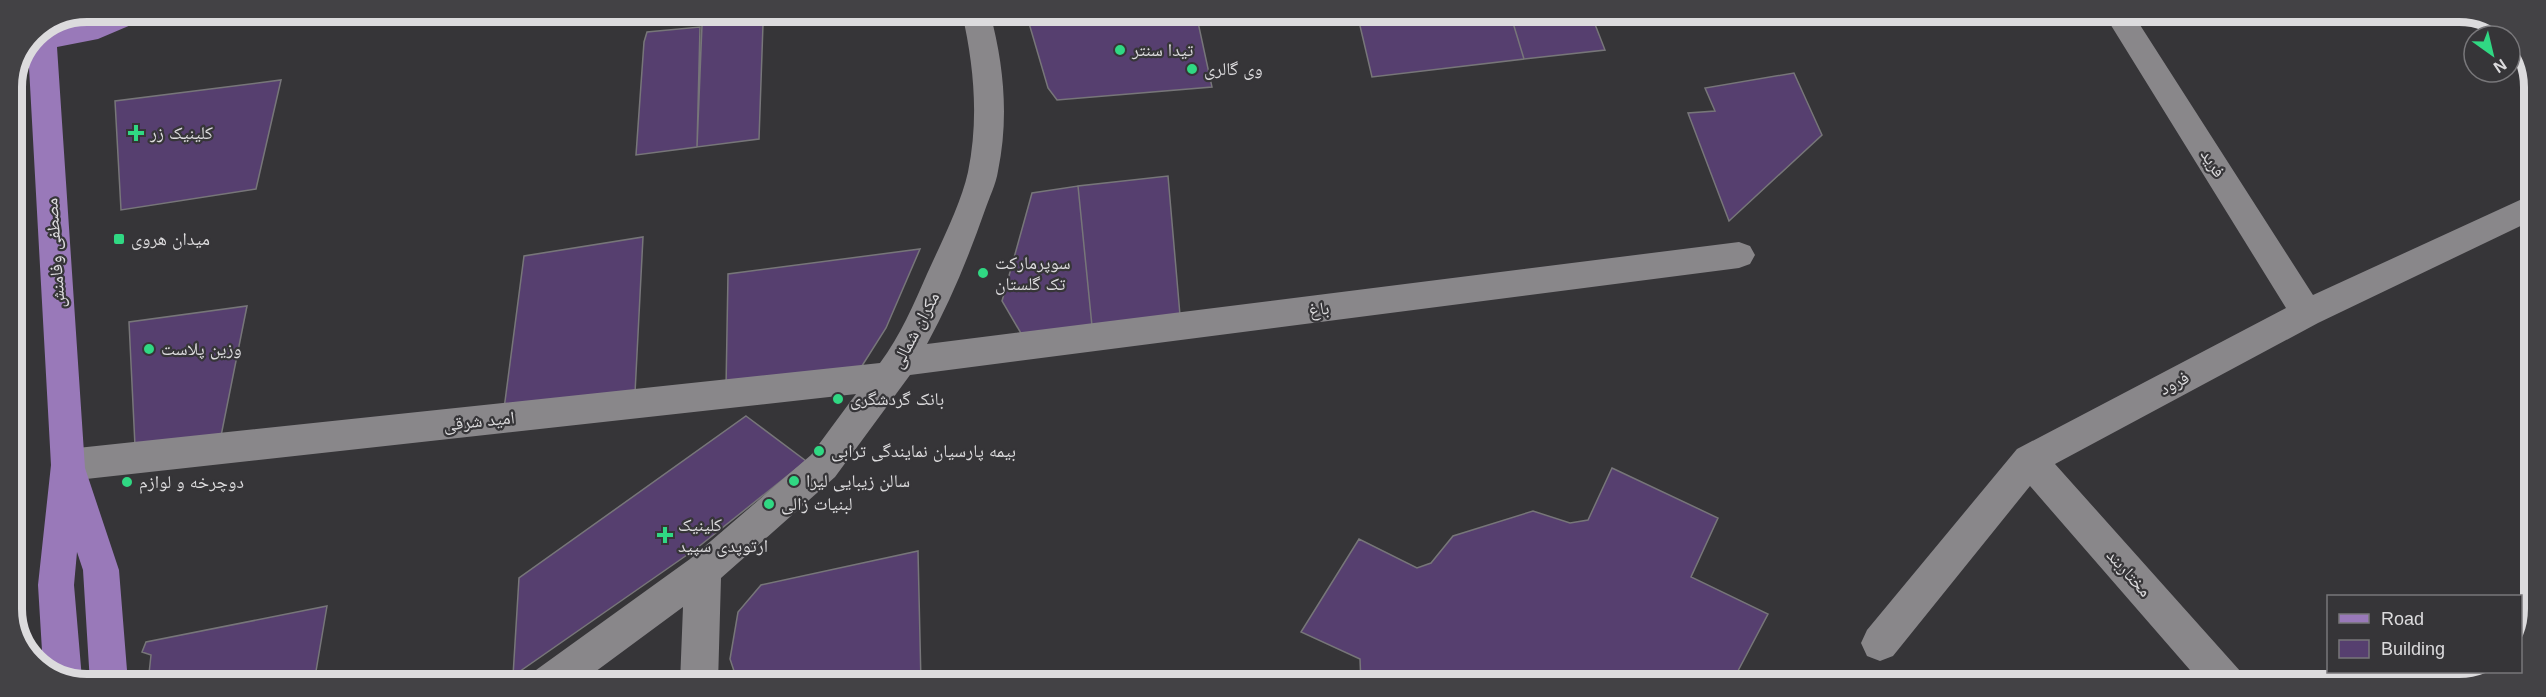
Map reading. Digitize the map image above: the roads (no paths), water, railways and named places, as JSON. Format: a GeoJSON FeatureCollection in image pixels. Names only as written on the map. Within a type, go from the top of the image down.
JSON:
{"type":"FeatureCollection","features":[{"type":"Feature","properties":{"kind":"main road"},"geometry":{"type":"LineString","coordinates":[[45,39],[88,32],[112,22]]}},
{"type":"Feature","properties":{"kind":"main road","name":"مصطفی وفامنش"},"geometry":{"type":"LineString","coordinates":[[37,47],[68,465],[56,585],[62,670]]}},
{"type":"Feature","properties":{"kind":"main road","name":"مصطفی وفامنش"},"geometry":{"type":"LineString","coordinates":[[68,465],[101,570],[108,675]]}},
{"type":"Feature","properties":{"kind":"street","name":"مکران شمالی"},"geometry":{"type":"LineString","coordinates":[[560,675],[704,572],[823,466],[895,369],[923,320],[960,236],[983,173],[989,125],[990,88],[984,40],[979,22]]}},
{"type":"Feature","properties":{"kind":"street","name":"فرید"},"geometry":{"type":"LineString","coordinates":[[2123,22],[2307,313]]}},
{"type":"Feature","properties":{"kind":"street","name":"فرود"},"geometry":{"type":"LineString","coordinates":[[1880,643],[2029,460],[2307,313],[2523,211]]}},
{"type":"Feature","properties":{"kind":"street","name":"باغ"},"geometry":{"type":"LineString","coordinates":[[895,369],[1739,255]]}},
{"type":"Feature","properties":{"kind":"street","name":"امید شرقی"},"geometry":{"type":"LineString","coordinates":[[68,465],[895,369]]}},
{"type":"Feature","properties":{"kind":"street","name":"مختاربند"},"geometry":{"type":"LineString","coordinates":[[2029,460],[2220,675]]}},
{"type":"Feature","properties":{"kind":"street"},"geometry":{"type":"LineString","coordinates":[[699,675],[704,572]]}},
{"type":"Feature","properties":{"kind":"place","name":"تیدا سنتر"},"geometry":{"type":"Point","coordinates":[1120,50]}},
{"type":"Feature","properties":{"kind":"place","name":"وی گالری"},"geometry":{"type":"Point","coordinates":[1192,69]}},
{"type":"Feature","properties":{"kind":"place","name":"کلینیک زر"},"geometry":{"type":"Point","coordinates":[136,133]}},
{"type":"Feature","properties":{"kind":"place","name":"میدان هروی"},"geometry":{"type":"Point","coordinates":[119,239]}},
{"type":"Feature","properties":{"kind":"place","name":"سوپرمارکت تک گلستان"},"geometry":{"type":"Point","coordinates":[983,273]}},
{"type":"Feature","properties":{"kind":"place","name":"وزین پلاست"},"geometry":{"type":"Point","coordinates":[149,349]}},
{"type":"Feature","properties":{"kind":"place","name":"بانک گردشگری"},"geometry":{"type":"Point","coordinates":[838,399]}},
{"type":"Feature","properties":{"kind":"place","name":"بیمه پارسیان نمایندگی ترابی"},"geometry":{"type":"Point","coordinates":[819,451]}},
{"type":"Feature","properties":{"kind":"place","name":"سالن زیبایی لیرا"},"geometry":{"type":"Point","coordinates":[794,481]}},
{"type":"Feature","properties":{"kind":"place","name":"دوچرخه و لوازم"},"geometry":{"type":"Point","coordinates":[127,482]}},
{"type":"Feature","properties":{"kind":"place","name":"لبنیات زالی"},"geometry":{"type":"Point","coordinates":[769,504]}},
{"type":"Feature","properties":{"kind":"place","name":"کلینیک ارتوپدی سپید"},"geometry":{"type":"Point","coordinates":[665,535]}}]}
